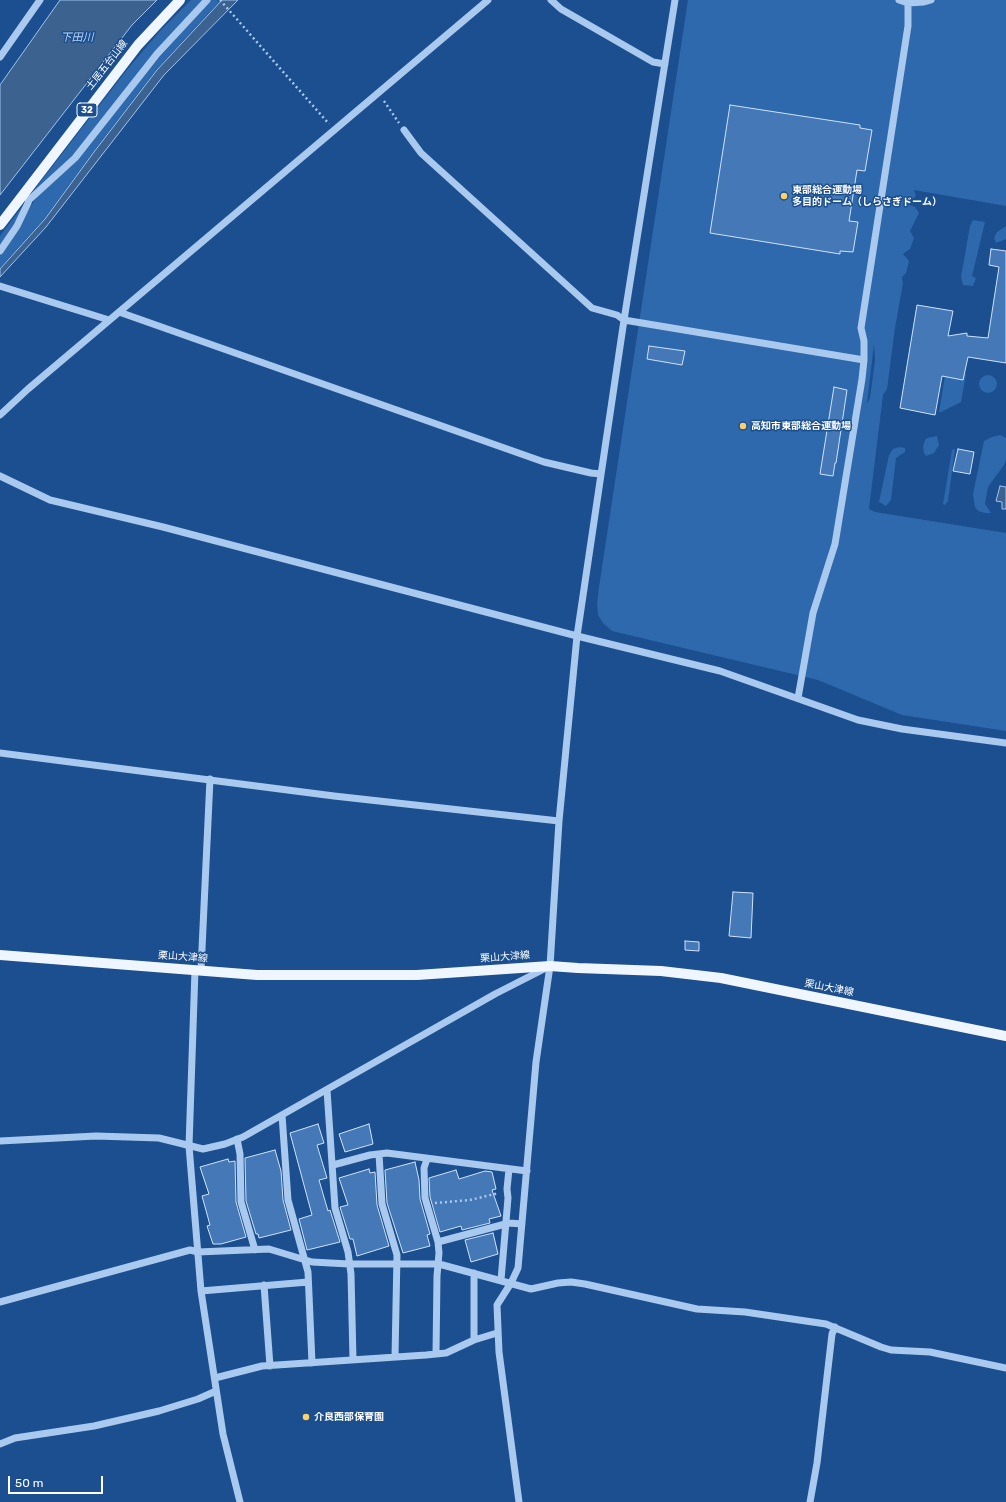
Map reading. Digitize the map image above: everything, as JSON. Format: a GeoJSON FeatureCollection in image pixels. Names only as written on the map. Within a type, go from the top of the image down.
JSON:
{"type":"FeatureCollection","features":[{"type":"Feature","properties":{"kind":"main road","name":"土居五台山線"},"geometry":{"type":"LineString","coordinates":[[0,225],[26,198],[138,45],[180,0]]}},
{"type":"Feature","properties":{"kind":"main road","name":"栗山大津線"},"geometry":{"type":"LineString","coordinates":[[0,955],[257,975],[409,975],[550,966],[661,971],[720,978],[1006,1036]]}},
{"type":"Feature","properties":{"kind":"street"},"geometry":{"type":"LineString","coordinates":[[0,57],[40,0]]}},
{"type":"Feature","properties":{"kind":"street"},"geometry":{"type":"LineString","coordinates":[[0,251],[17,226],[26,198],[74,158],[157,54],[207,0]]}},
{"type":"Feature","properties":{"kind":"street"},"geometry":{"type":"LineString","coordinates":[[0,415],[28,389],[109,320],[488,0]]}},
{"type":"Feature","properties":{"kind":"street"},"geometry":{"type":"LineString","coordinates":[[550,0],[561,9],[653,62],[665,64]]}},
{"type":"Feature","properties":{"kind":"street"},"geometry":{"type":"LineString","coordinates":[[519,1502],[499,1352],[497,1305],[511,1283],[518,1268],[536,1062],[550,966],[559,821],[577,636],[624,320],[675,0]]}},
{"type":"Feature","properties":{"kind":"street"},"geometry":{"type":"LineString","coordinates":[[899,0],[908,3],[931,0]]}},
{"type":"Feature","properties":{"kind":"street"},"geometry":{"type":"LineString","coordinates":[[798,698],[813,613],[835,544],[862,379],[864,342],[861,328],[908,26],[908,3]]}},
{"type":"Feature","properties":{"kind":"street"},"geometry":{"type":"LineString","coordinates":[[404,130],[421,153],[592,308],[614,314],[624,320],[864,360]]}},
{"type":"Feature","properties":{"kind":"street"},"geometry":{"type":"LineString","coordinates":[[0,286],[109,320]]}},
{"type":"Feature","properties":{"kind":"street"},"geometry":{"type":"LineString","coordinates":[[119,312],[544,462],[601,474]]}},
{"type":"Feature","properties":{"kind":"street"},"geometry":{"type":"LineString","coordinates":[[0,476],[50,500],[163,527],[577,636],[720,671],[858,720],[902,729],[1006,743]]}},
{"type":"Feature","properties":{"kind":"street"},"geometry":{"type":"LineString","coordinates":[[0,753],[334,796],[559,821]]}},
{"type":"Feature","properties":{"kind":"street"},"geometry":{"type":"LineString","coordinates":[[210,779],[189,1146],[201,1291],[223,1434],[240,1502]]}},
{"type":"Feature","properties":{"kind":"street"},"geometry":{"type":"LineString","coordinates":[[0,1141],[96,1136],[159,1138],[203,1148],[216,1146],[236,1139],[282,1115],[495,994],[550,966]]}},
{"type":"Feature","properties":{"kind":"street"},"geometry":{"type":"LineString","coordinates":[[327,1090],[335,1208],[348,1252],[351,1274],[353,1360]]}},
{"type":"Feature","properties":{"kind":"street"},"geometry":{"type":"LineString","coordinates":[[282,1115],[288,1200],[308,1272],[312,1363]]}},
{"type":"Feature","properties":{"kind":"street"},"geometry":{"type":"LineString","coordinates":[[236,1139],[240,1154],[241,1202],[255,1250]]}},
{"type":"Feature","properties":{"kind":"street"},"geometry":{"type":"LineString","coordinates":[[379,1154],[382,1204],[397,1256],[395,1358]]}},
{"type":"Feature","properties":{"kind":"street"},"geometry":{"type":"LineString","coordinates":[[333,1166],[370,1155],[387,1154],[527,1171]]}},
{"type":"Feature","properties":{"kind":"street"},"geometry":{"type":"LineString","coordinates":[[427,1159],[424,1168],[425,1198],[440,1253],[437,1276],[436,1354]]}},
{"type":"Feature","properties":{"kind":"street"},"geometry":{"type":"LineString","coordinates":[[501,1280],[509,1169]]}},
{"type":"Feature","properties":{"kind":"street"},"geometry":{"type":"LineString","coordinates":[[438,1242],[506,1224],[522,1224]]}},
{"type":"Feature","properties":{"kind":"street"},"geometry":{"type":"LineString","coordinates":[[0,1302],[190,1250],[198,1252],[269,1249],[312,1262],[349,1264],[439,1264],[531,1289],[558,1283],[571,1282],[697,1308],[745,1312],[826,1324],[880,1347],[891,1350],[930,1352],[1006,1368]]}},
{"type":"Feature","properties":{"kind":"street"},"geometry":{"type":"LineString","coordinates":[[474,1273],[474,1340]]}},
{"type":"Feature","properties":{"kind":"street"},"geometry":{"type":"LineString","coordinates":[[201,1291],[308,1282]]}},
{"type":"Feature","properties":{"kind":"street"},"geometry":{"type":"LineString","coordinates":[[264,1285],[270,1366]]}},
{"type":"Feature","properties":{"kind":"street"},"geometry":{"type":"LineString","coordinates":[[810,1502],[817,1463],[834,1327]]}},
{"type":"Feature","properties":{"kind":"street"},"geometry":{"type":"LineString","coordinates":[[215,1378],[262,1366],[395,1358],[446,1353],[474,1340],[497,1333]]}},
{"type":"Feature","properties":{"kind":"street"},"geometry":{"type":"LineString","coordinates":[[0,1444],[15,1438],[63,1432],[160,1411],[198,1399],[216,1391]]}},
{"type":"Feature","properties":{"kind":"path"},"geometry":{"type":"LineString","coordinates":[[220,0],[231,10],[230,12],[335,130]]}},
{"type":"Feature","properties":{"kind":"path"},"geometry":{"type":"LineString","coordinates":[[378,92],[404,130]]}},
{"type":"Feature","properties":{"kind":"path"},"geometry":{"type":"LineString","coordinates":[[426,1204],[470,1200],[499,1193],[507,1189]]}},
{"type":"Feature","properties":{"kind":"shaded area"},"geometry":{"type":"Polygon","coordinates":[[[191,0],[204,0],[74,156],[31,194],[126,71],[160,31],[191,0]]]}},
{"type":"Feature","properties":{"kind":"shaded area"},"geometry":{"type":"Polygon","coordinates":[[[210,0],[217,0],[219,2],[156,70],[44,219],[0,268],[0,256],[36,198],[210,0]]]}},
{"type":"Feature","properties":{"kind":"shaded area","name":"高知市東部総合運動場"},"geometry":{"type":"Polygon","coordinates":[[[688,0],[1006,0],[1006,206],[914,190],[916,196],[906,204],[915,207],[919,213],[910,231],[914,238],[910,249],[903,254],[909,261],[906,273],[902,277],[903,283],[887,389],[883,395],[869,509],[875,512],[1006,533],[1006,731],[902,715],[818,680],[612,631],[603,623],[598,615],[597,603],[688,0]],[[874,344],[867,404],[870,398],[875,360],[874,344]]]}},
{"type":"Feature","properties":{"kind":"shaded area"},"geometry":{"type":"Polygon","coordinates":[[[24,204],[16,222],[0,245],[0,236],[24,204]]]}},
{"type":"Feature","properties":{"kind":"shaded area"},"geometry":{"type":"Polygon","coordinates":[[[973,220],[985,222],[972,276],[976,278],[973,286],[963,285],[961,277],[970,226],[973,220]]]}},
{"type":"Feature","properties":{"kind":"shaded area"},"geometry":{"type":"Polygon","coordinates":[[[1006,226],[1006,239],[996,243],[994,238],[997,232],[1006,226]]]}},
{"type":"Feature","properties":{"kind":"shaded area"},"geometry":{"type":"Polygon","coordinates":[[[947,364],[956,371],[966,374],[961,402],[939,412],[947,364]]]}},
{"type":"Feature","properties":{"kind":"shaded area"},"geometry":{"type":"Polygon","coordinates":[[[984,375],[992,375],[997,380],[995,391],[992,393],[984,393],[979,388],[979,380],[984,375]]]}},
{"type":"Feature","properties":{"kind":"shaded area"},"geometry":{"type":"Polygon","coordinates":[[[1000,435],[1006,438],[1006,460],[988,487],[985,504],[991,513],[985,513],[978,511],[975,507],[973,494],[984,441],[1000,435]]]}},
{"type":"Feature","properties":{"kind":"shaded area"},"geometry":{"type":"Polygon","coordinates":[[[937,436],[939,445],[934,453],[926,456],[923,447],[925,440],[927,438],[937,436]]]}},
{"type":"Feature","properties":{"kind":"shaded area"},"geometry":{"type":"Polygon","coordinates":[[[899,447],[905,448],[905,452],[896,458],[891,500],[886,506],[879,502],[889,455],[893,449],[899,447]]]}},
{"type":"Feature","properties":{"kind":"shaded area"},"geometry":{"type":"Polygon","coordinates":[[[955,449],[948,501],[945,505],[943,504],[952,450],[955,449]]]}},
{"type":"Feature","properties":{"kind":"water","name":"下田川"},"geometry":{"type":"Polygon","coordinates":[[[60,0],[157,0],[132,25],[0,195],[0,85],[60,0]]]}},
{"type":"Feature","properties":{"kind":"water"},"geometry":{"type":"Polygon","coordinates":[[[222,0],[238,0],[164,75],[46,227],[0,277],[0,269],[45,219],[157,70],[222,0]]]}},
{"type":"Feature","properties":{"kind":"water"},"geometry":{"type":"Polygon","coordinates":[[[1000,486],[1006,487],[1006,509],[1002,509],[1002,502],[996,501],[1000,486]]]}},
{"type":"Feature","properties":{"kind":"building","name":"東部総合運動場 多目的ドーム（しらさぎドーム）"},"geometry":{"type":"Polygon","coordinates":[[[730,105],[860,125],[860,128],[872,130],[865,171],[857,170],[849,221],[858,222],[853,252],[840,251],[840,254],[710,233],[730,105]]]}},
{"type":"Feature","properties":{"kind":"building"},"geometry":{"type":"Polygon","coordinates":[[[991,249],[1006,251],[1006,363],[968,357],[963,380],[942,376],[935,415],[900,408],[917,305],[953,311],[948,336],[967,333],[967,336],[988,338],[999,267],[989,265],[991,249]]]}},
{"type":"Feature","properties":{"kind":"building"},"geometry":{"type":"Polygon","coordinates":[[[649,346],[685,351],[682,365],[647,359],[649,346]]]}},
{"type":"Feature","properties":{"kind":"building"},"geometry":{"type":"Polygon","coordinates":[[[834,387],[847,390],[833,476],[820,474],[834,387]]]}},
{"type":"Feature","properties":{"kind":"building"},"geometry":{"type":"Polygon","coordinates":[[[958,449],[974,452],[970,474],[953,471],[958,449]]]}},
{"type":"Feature","properties":{"kind":"building"},"geometry":{"type":"Polygon","coordinates":[[[733,892],[753,893],[751,938],[729,936],[733,892]]]}},
{"type":"Feature","properties":{"kind":"building"},"geometry":{"type":"Polygon","coordinates":[[[685,941],[699,942],[699,951],[685,950],[685,941]]]}},
{"type":"Feature","properties":{"kind":"building"},"geometry":{"type":"Polygon","coordinates":[[[318,1124],[324,1143],[317,1145],[327,1178],[319,1180],[328,1211],[330,1210],[340,1242],[307,1250],[299,1219],[312,1215],[290,1133],[318,1124]]]}},
{"type":"Feature","properties":{"kind":"building"},"geometry":{"type":"Polygon","coordinates":[[[369,1124],[373,1144],[345,1152],[339,1134],[369,1124]]]}},
{"type":"Feature","properties":{"kind":"building"},"geometry":{"type":"Polygon","coordinates":[[[275,1150],[281,1171],[283,1200],[291,1230],[259,1238],[258,1234],[256,1234],[246,1201],[245,1158],[275,1150]]]}},
{"type":"Feature","properties":{"kind":"building"},"geometry":{"type":"Polygon","coordinates":[[[228,1159],[229,1162],[235,1161],[236,1202],[246,1237],[221,1244],[213,1244],[207,1226],[210,1225],[202,1196],[209,1194],[200,1167],[228,1159]]]}},
{"type":"Feature","properties":{"kind":"building"},"geometry":{"type":"Polygon","coordinates":[[[415,1162],[419,1180],[420,1199],[430,1234],[427,1235],[430,1246],[403,1253],[387,1203],[385,1170],[415,1162]]]}},
{"type":"Feature","properties":{"kind":"building"},"geometry":{"type":"Polygon","coordinates":[[[369,1169],[370,1173],[375,1172],[377,1205],[389,1246],[357,1256],[353,1239],[350,1239],[340,1207],[348,1205],[339,1178],[369,1169]]]}},
{"type":"Feature","properties":{"kind":"building"},"geometry":{"type":"Polygon","coordinates":[[[456,1170],[459,1179],[485,1171],[492,1172],[496,1189],[492,1190],[501,1216],[489,1219],[490,1223],[462,1230],[461,1226],[440,1232],[430,1197],[429,1178],[456,1170]]]}},
{"type":"Feature","properties":{"kind":"building"},"geometry":{"type":"Polygon","coordinates":[[[493,1233],[498,1254],[471,1262],[465,1240],[493,1233]]]}},
{"type":"Feature","properties":{"kind":"place","name":"東部総合運動場 多目的ドーム（しらさぎドーム）"},"geometry":{"type":"Point","coordinates":[784,196]}},
{"type":"Feature","properties":{"kind":"place","name":"高知市東部総合運動場"},"geometry":{"type":"Point","coordinates":[743,426]}},
{"type":"Feature","properties":{"kind":"place","name":"介良西部保育園"},"geometry":{"type":"Point","coordinates":[306,1417]}}]}
